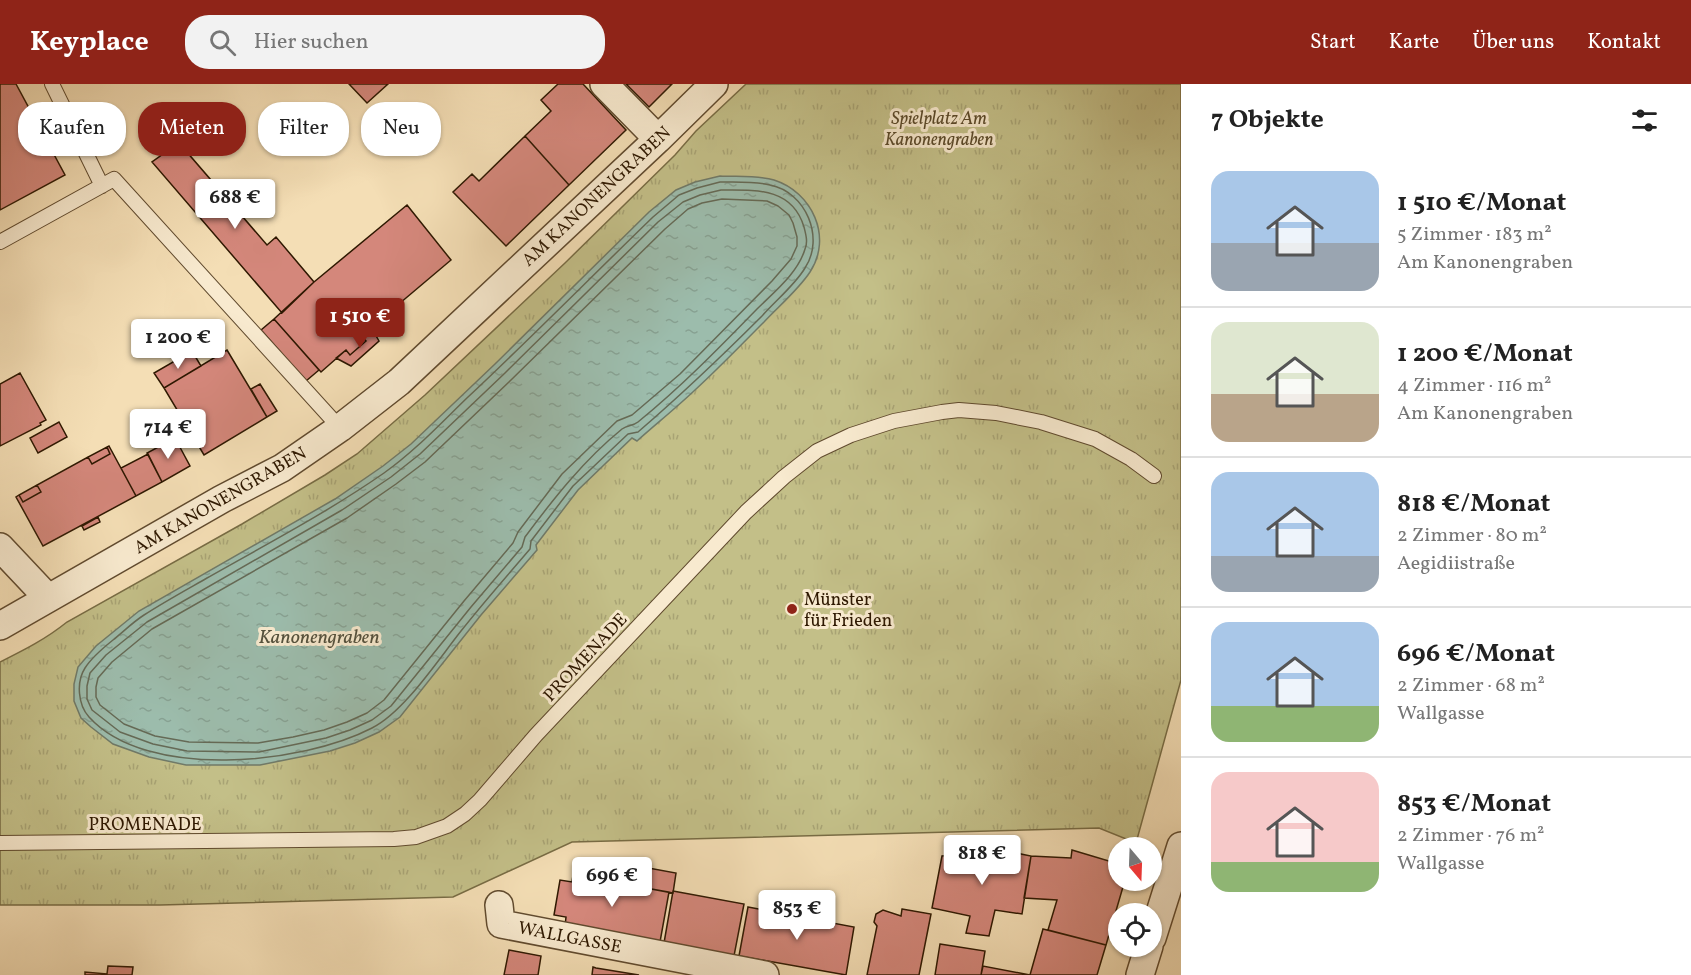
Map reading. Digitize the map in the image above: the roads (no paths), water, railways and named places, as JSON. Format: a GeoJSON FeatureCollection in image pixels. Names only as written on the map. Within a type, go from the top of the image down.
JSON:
{"type":"FeatureCollection","features":[{"type":"Feature","properties":{"kind":"street"},"geometry":{"type":"LineString","coordinates":[[604,84],[658,139]]}},
{"type":"Feature","properties":{"kind":"street","name":"AM KANONENGRABEN"},"geometry":{"type":"LineString","coordinates":[[0,626],[222,499],[282,468],[340,428],[399,382],[714,84]]}},
{"type":"Feature","properties":{"kind":"street"},"geometry":{"type":"LineString","coordinates":[[0,547],[48,598]]}},
{"type":"Feature","properties":{"kind":"street"},"geometry":{"type":"LineString","coordinates":[[1162,906],[1181,846]]}},
{"type":"Feature","properties":{"kind":"street","name":"WALLGASSE"},"geometry":{"type":"LineString","coordinates":[[499,904],[501,924],[765,975]]}},
{"type":"Feature","properties":{"kind":"street"},"geometry":{"type":"LineString","coordinates":[[1140,975],[1146,957]]}},
{"type":"Feature","properties":{"kind":"lane"},"geometry":{"type":"LineString","coordinates":[[52,84],[102,186]]}},
{"type":"Feature","properties":{"kind":"lane"},"geometry":{"type":"LineString","coordinates":[[0,242],[114,179],[340,428]]}},
{"type":"Feature","properties":{"kind":"lane","name":"PROMENADE"},"geometry":{"type":"LineString","coordinates":[[0,843],[375,840],[416,837],[447,826],[480,800],[536,735],[746,512],[784,477],[817,451],[850,435],[894,421],[959,410],[996,412],[1041,422],[1095,439],[1131,459],[1154,476]]}},
{"type":"Feature","properties":{"kind":"water","name":"Kanonengraben"},"geometry":{"type":"Polygon","coordinates":[[[720,176],[768,178],[787,186],[799,195],[815,217],[819,231],[817,258],[810,272],[788,298],[704,382],[637,441],[632,438],[578,490],[536,545],[537,550],[481,615],[400,717],[379,732],[355,743],[330,751],[260,765],[186,765],[149,757],[113,744],[81,718],[74,701],[74,684],[78,667],[96,646],[139,611],[335,499],[383,466],[411,444],[495,364],[649,212],[676,190],[695,182],[720,176]]]}},
{"type":"Feature","properties":{"kind":"place","name":"Münster für Frieden"},"geometry":{"type":"Point","coordinates":[792,609]}},
{"type":"Feature","properties":{"kind":"park label","name":"Spielplatz Am Kanonengraben"},"geometry":{"type":"Point","coordinates":[939,128]}}]}
